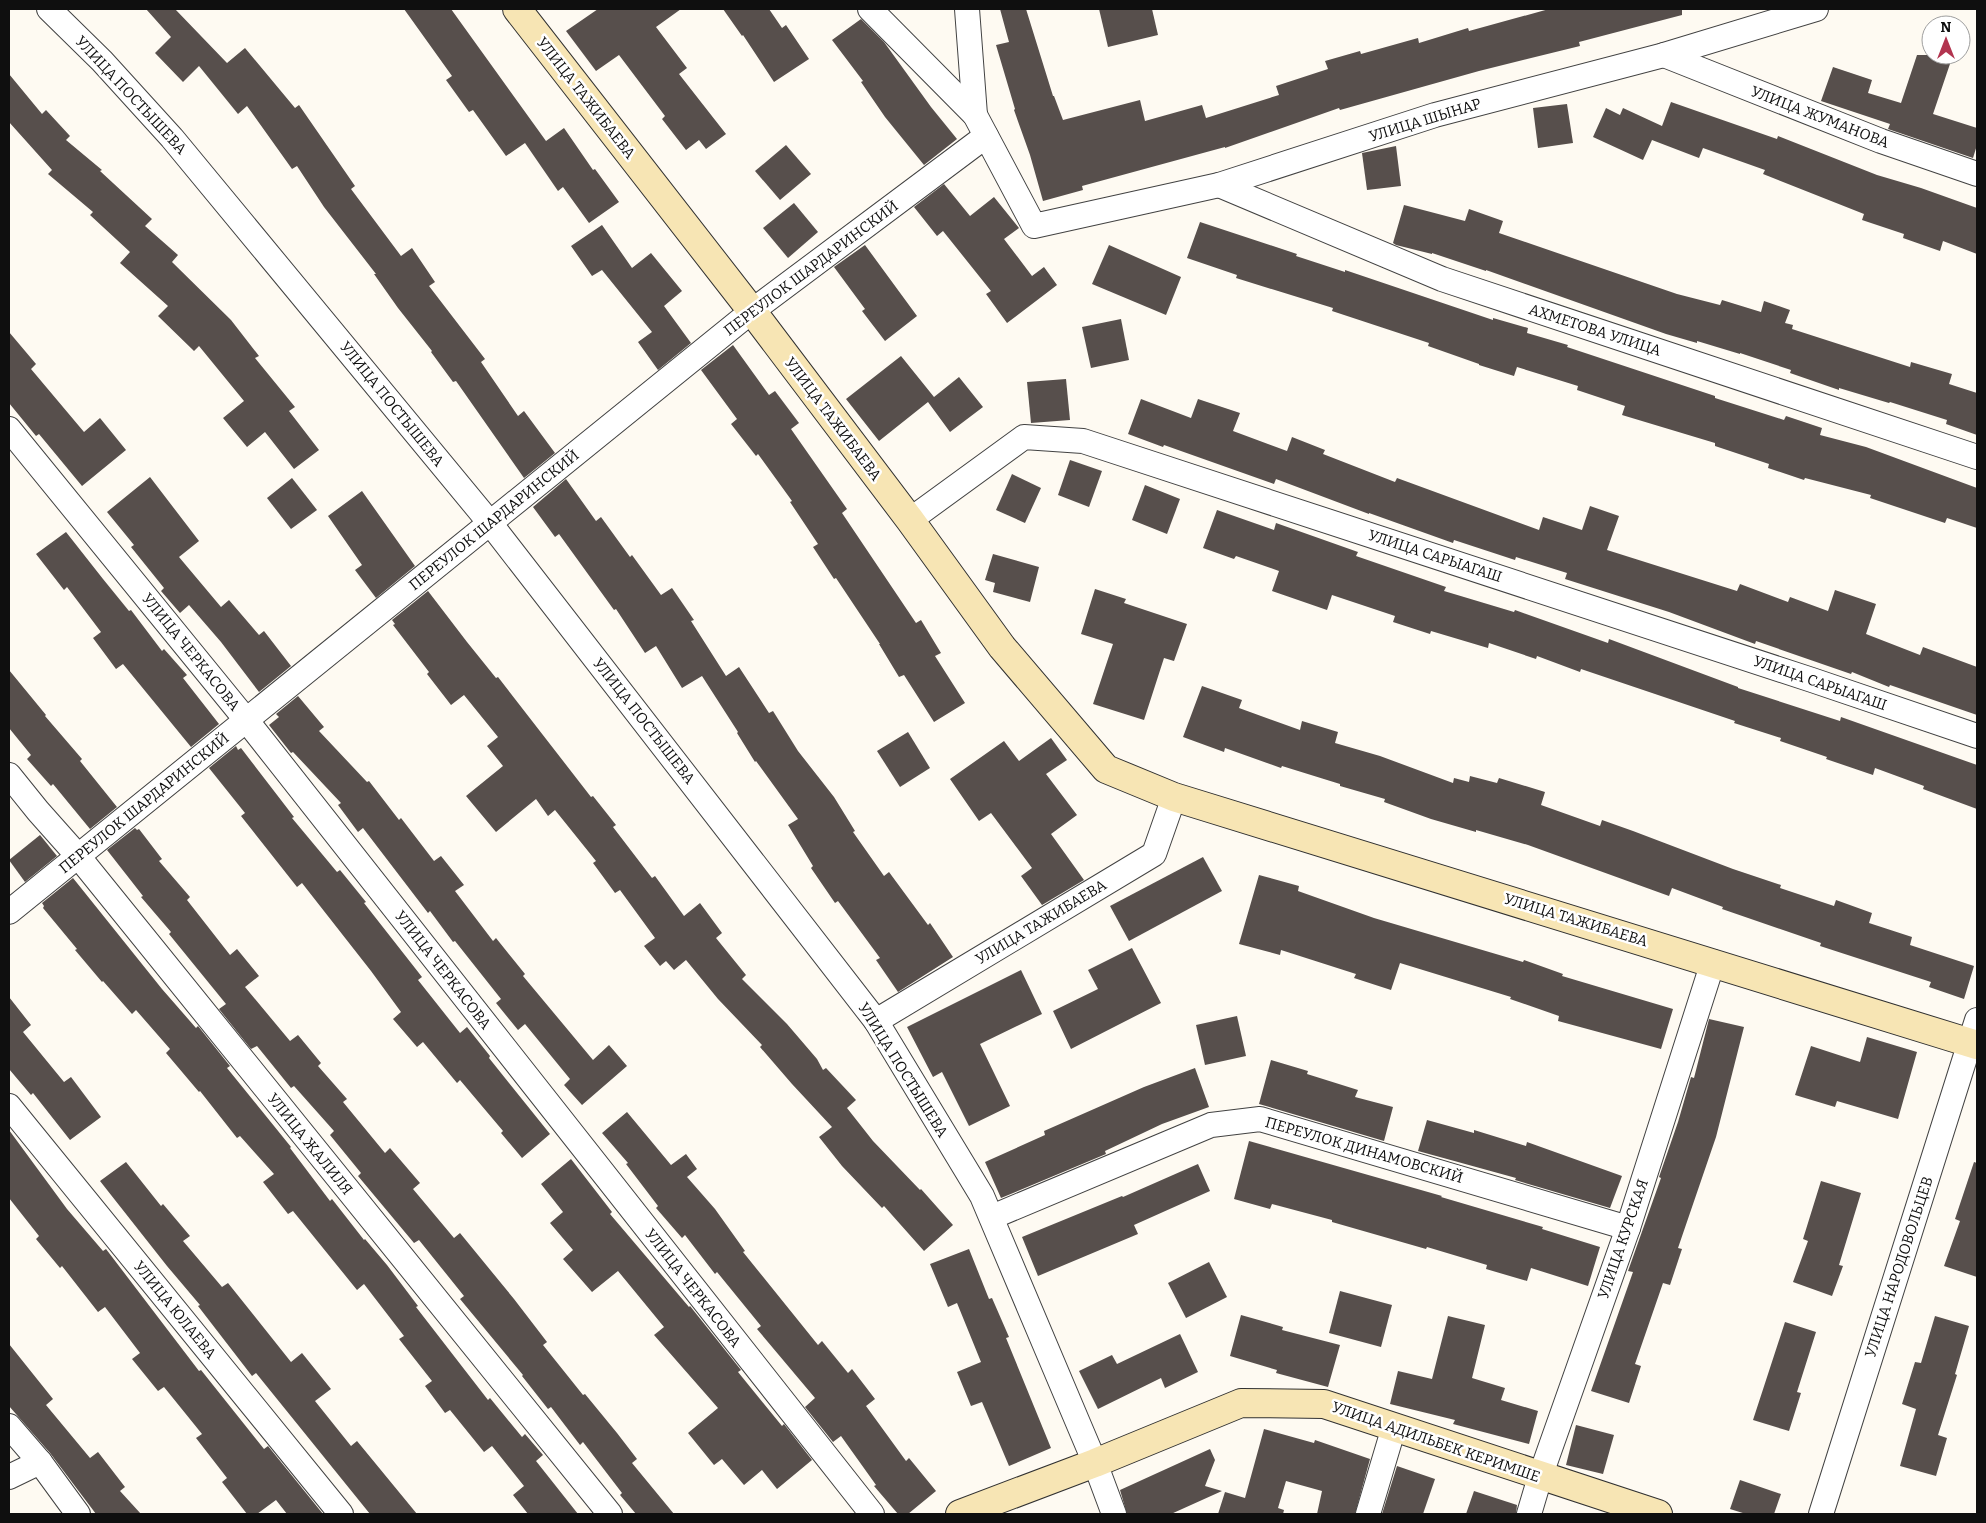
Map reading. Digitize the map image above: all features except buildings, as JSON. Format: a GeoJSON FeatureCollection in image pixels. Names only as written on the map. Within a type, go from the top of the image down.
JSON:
{"type":"FeatureCollection","features":[{"type":"Feature","properties":{"kind":"street","name":"УЛИЦА ПОСТЫШЕВА"},"geometry":{"type":"LineString","coordinates":[[50,9],[102,61],[172,138],[490,523],[876,1021],[982,1196],[1095,1463],[1114,1514]]}},
{"type":"Feature","properties":{"kind":"street","name":"УЛИЦА ТАЖИБАЕВА"},"geometry":{"type":"LineString","coordinates":[[517,9],[752,311],[910,520],[1002,646],[1106,769],[1174,798],[1713,962],[1975,1036]]}},
{"type":"Feature","properties":{"kind":"street"},"geometry":{"type":"LineString","coordinates":[[870,9],[980,125]]}},
{"type":"Feature","properties":{"kind":"street"},"geometry":{"type":"LineString","coordinates":[[966,9],[980,125]]}},
{"type":"Feature","properties":{"kind":"street","name":"УЛИЦА ШЫНАР"},"geometry":{"type":"LineString","coordinates":[[980,125],[1034,226],[1219,185],[1436,115],[1664,55],[1816,9]]}},
{"type":"Feature","properties":{"kind":"street","name":"УЛИЦА ЖУМАНОВА"},"geometry":{"type":"LineString","coordinates":[[1664,55],[1881,141],[1977,174]]}},
{"type":"Feature","properties":{"kind":"street","name":"ПЕРЕУЛОК ШАРДАРИНСКИЙ"},"geometry":{"type":"LineString","coordinates":[[9,912],[980,125]]}},
{"type":"Feature","properties":{"kind":"street","name":"АХМЕТОВА УЛИЦА"},"geometry":{"type":"LineString","coordinates":[[1219,185],[1442,279],[1977,457]]}},
{"type":"Feature","properties":{"kind":"street","name":"УЛИЦА ЧЕРКАСОВА"},"geometry":{"type":"LineString","coordinates":[[9,429],[247,721],[872,1514]]}},
{"type":"Feature","properties":{"kind":"street","name":"УЛИЦА САРЫАГАШ"},"geometry":{"type":"LineString","coordinates":[[910,520],[1024,438],[1083,441],[1774,667],[1977,736]]}},
{"type":"Feature","properties":{"kind":"street","name":"УЛИЦА ЖАЛИЛЯ"},"geometry":{"type":"LineString","coordinates":[[9,775],[78,856],[610,1514]]}},
{"type":"Feature","properties":{"kind":"street","name":"УЛИЦА ТАЖИБАЕВА"},"geometry":{"type":"LineString","coordinates":[[876,1021],[1154,854],[1174,798]]}},
{"type":"Feature","properties":{"kind":"street","name":"УЛИЦА КУРСКАЯ"},"geometry":{"type":"LineString","coordinates":[[1529,1514],[1540,1477],[1628,1228],[1713,962]]}},
{"type":"Feature","properties":{"kind":"street","name":"УЛИЦА НАРОДОВОЛЬЦЕВ"},"geometry":{"type":"LineString","coordinates":[[1821,1514],[1975,1036]]}},
{"type":"Feature","properties":{"kind":"street","name":"УЛИЦА ЮЛАЕВА"},"geometry":{"type":"LineString","coordinates":[[9,1106],[341,1514]]}},
{"type":"Feature","properties":{"kind":"street","name":"ПЕРЕУЛОК ДИНАМОВСКИЙ"},"geometry":{"type":"LineString","coordinates":[[992,1217],[1211,1125],[1260,1118],[1628,1228]]}},
{"type":"Feature","properties":{"kind":"street","name":"УЛИЦА АДИЛЬБЕК КЕРИМШЕ"},"geometry":{"type":"LineString","coordinates":[[960,1514],[1095,1463],[1241,1403],[1324,1404],[1540,1477],[1658,1514]]}},
{"type":"Feature","properties":{"kind":"street"},"geometry":{"type":"LineString","coordinates":[[9,1426],[40,1462],[78,1514]]}},
{"type":"Feature","properties":{"kind":"street"},"geometry":{"type":"LineString","coordinates":[[1368,1514],[1394,1427]]}},
{"type":"Feature","properties":{"kind":"street"},"geometry":{"type":"LineString","coordinates":[[9,1477],[40,1462]]}}]}
